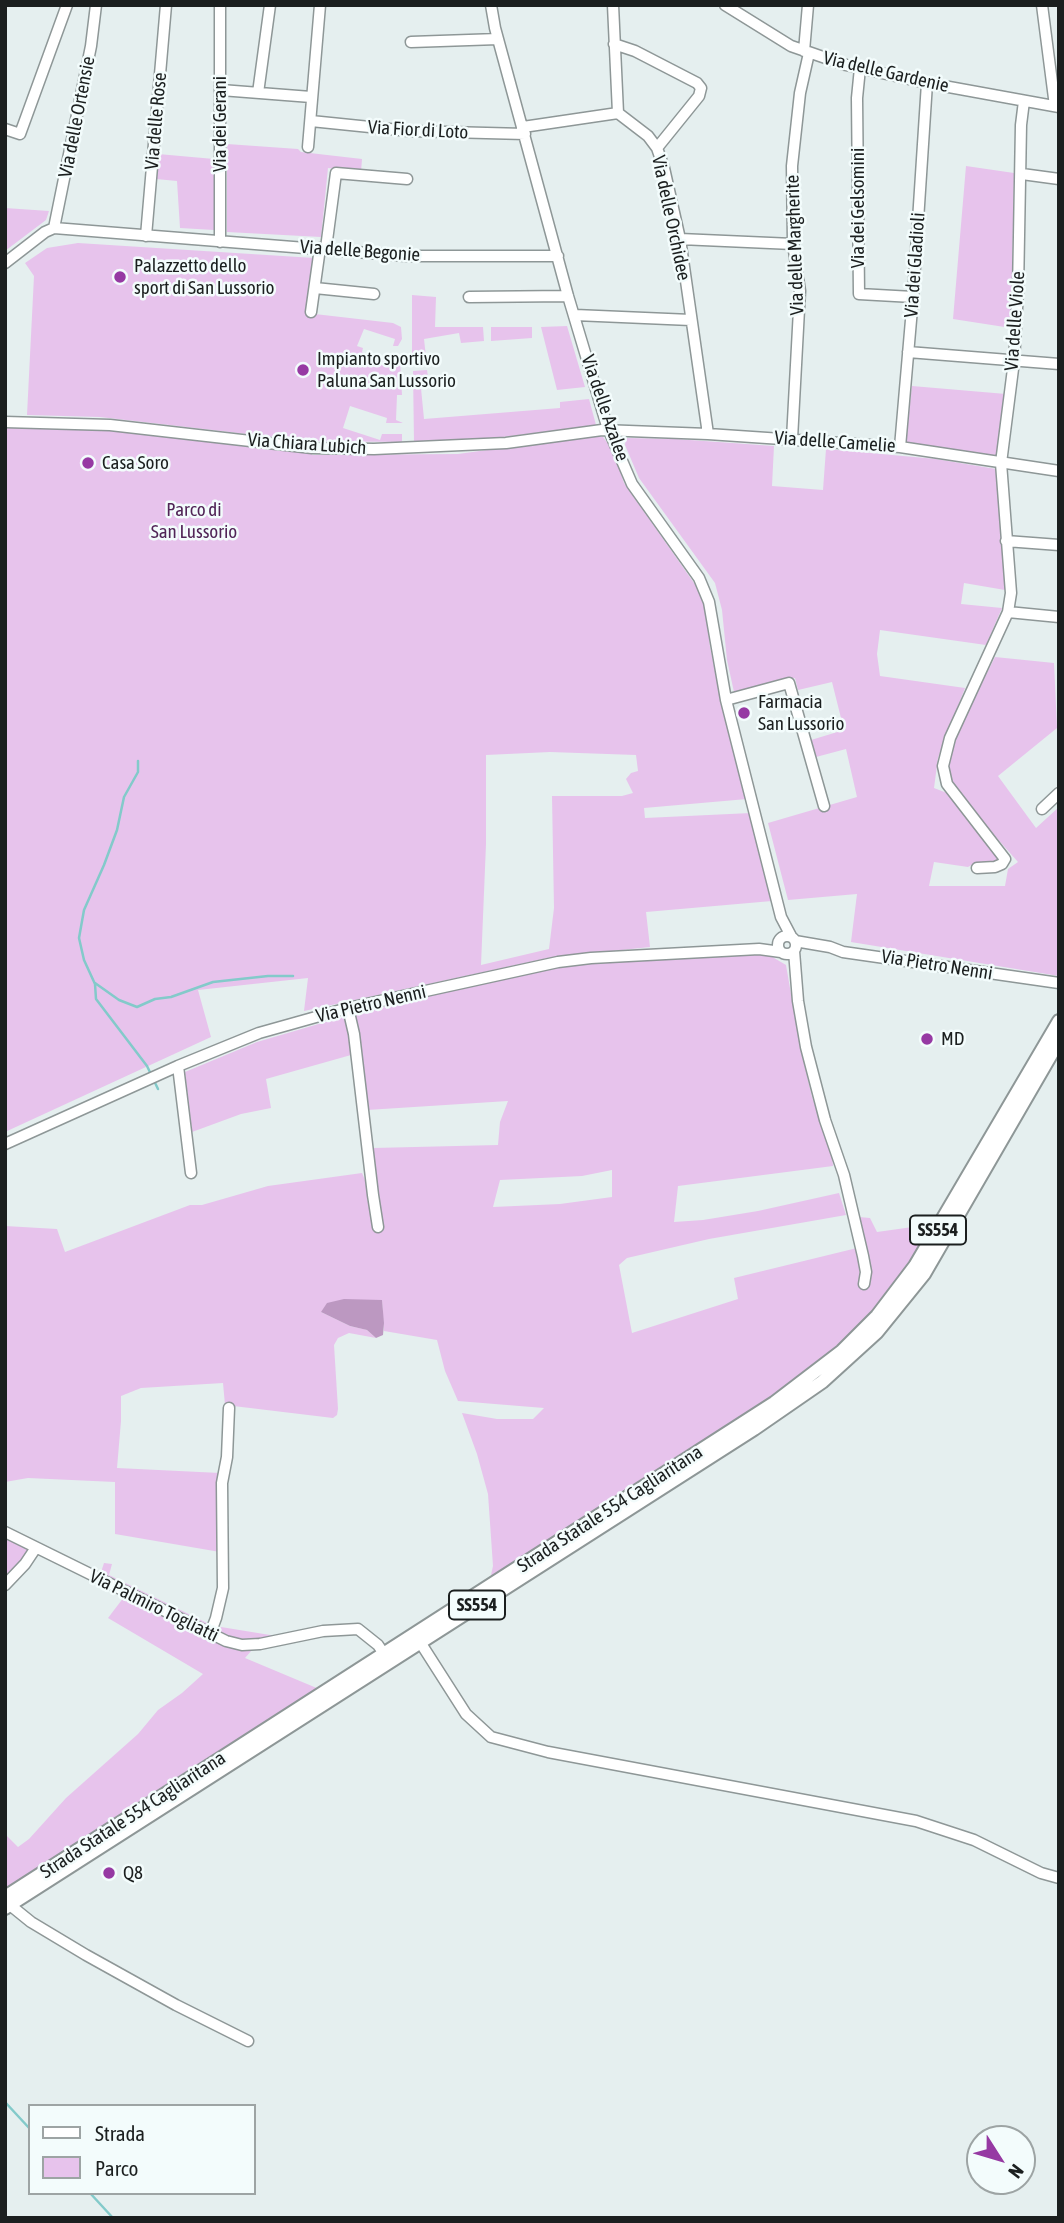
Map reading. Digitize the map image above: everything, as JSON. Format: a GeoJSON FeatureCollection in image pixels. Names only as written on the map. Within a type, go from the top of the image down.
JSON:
{"type":"FeatureCollection","features":[{"type":"Feature","properties":{"kind":"main road","name":"Strada Statale 554 Cagliaritana"},"geometry":{"type":"LineString","coordinates":[[7,1903],[384,1654],[774,1403],[842,1351],[877,1316],[915,1266],[1059,1021]]}},
{"type":"Feature","properties":{"kind":"main road","name":"Strada Statale 554 Cagliaritana"},"geometry":{"type":"LineString","coordinates":[[7,1903],[754,1429],[822,1382],[877,1332],[924,1273],[1059,1041]]}},
{"type":"Feature","properties":{"kind":"street"},"geometry":{"type":"LineString","coordinates":[[5,129],[20,134],[67,5]]}},
{"type":"Feature","properties":{"kind":"street","name":"Via delle Ortensie"},"geometry":{"type":"LineString","coordinates":[[54,228],[91,46],[96,5]]}},
{"type":"Feature","properties":{"kind":"street","name":"Via delle Rose"},"geometry":{"type":"LineString","coordinates":[[146,236],[166,5]]}},
{"type":"Feature","properties":{"kind":"street","name":"Via dei Gerani"},"geometry":{"type":"LineString","coordinates":[[220,5],[220,242]]}},
{"type":"Feature","properties":{"kind":"street"},"geometry":{"type":"LineString","coordinates":[[258,93],[270,5]]}},
{"type":"Feature","properties":{"kind":"street"},"geometry":{"type":"LineString","coordinates":[[307,147],[320,5]]}},
{"type":"Feature","properties":{"kind":"street","name":"Via delle Azalee"},"geometry":{"type":"LineString","coordinates":[[491,5],[568,296],[609,430],[632,484],[702,583],[709,602],[726,700],[796,979],[806,1048],[825,1119],[844,1175],[863,1256],[866,1278],[864,1284]]}},
{"type":"Feature","properties":{"kind":"street"},"geometry":{"type":"LineString","coordinates":[[524,131],[618,113],[614,5]]}},
{"type":"Feature","properties":{"kind":"street","name":"Via delle Gardenie"},"geometry":{"type":"LineString","coordinates":[[724,5],[781,40],[807,52],[860,68],[927,83],[1057,107]]}},
{"type":"Feature","properties":{"kind":"street","name":"Via delle Margherite"},"geometry":{"type":"LineString","coordinates":[[792,439],[800,291],[793,244],[792,166],[807,52],[808,5]]}},
{"type":"Feature","properties":{"kind":"street"},"geometry":{"type":"LineString","coordinates":[[1042,5],[1057,107]]}},
{"type":"Feature","properties":{"kind":"street"},"geometry":{"type":"LineString","coordinates":[[411,42],[498,39]]}},
{"type":"Feature","properties":{"kind":"street"},"geometry":{"type":"LineString","coordinates":[[614,44],[635,51],[697,83],[701,88],[699,96],[657,148]]}},
{"type":"Feature","properties":{"kind":"street","name":"Via dei Gelsomini"},"geometry":{"type":"LineString","coordinates":[[860,68],[859,293],[913,297]]}},
{"type":"Feature","properties":{"kind":"street","name":"Via dei Gladioli"},"geometry":{"type":"LineString","coordinates":[[900,447],[927,83]]}},
{"type":"Feature","properties":{"kind":"street"},"geometry":{"type":"LineString","coordinates":[[220,90],[311,97]]}},
{"type":"Feature","properties":{"kind":"street","name":"Via delle Viole"},"geometry":{"type":"LineString","coordinates":[[977,868],[995,867],[1005,859],[947,784],[943,766],[950,738],[1008,612],[1011,593],[1001,463],[1014,361],[1024,101]]}},
{"type":"Feature","properties":{"kind":"street","name":"Via delle Orchidee"},"geometry":{"type":"LineString","coordinates":[[618,113],[648,136],[657,148],[664,168],[680,239],[708,434]]}},
{"type":"Feature","properties":{"kind":"street","name":"Via Fior di Loto"},"geometry":{"type":"LineString","coordinates":[[311,121],[410,131],[524,131]]}},
{"type":"Feature","properties":{"kind":"street"},"geometry":{"type":"LineString","coordinates":[[311,312],[336,173],[407,179]]}},
{"type":"Feature","properties":{"kind":"street"},"geometry":{"type":"LineString","coordinates":[[1021,174],[1059,179]]}},
{"type":"Feature","properties":{"kind":"street"},"geometry":{"type":"LineString","coordinates":[[5,263],[54,228]]}},
{"type":"Feature","properties":{"kind":"street","name":"Via delle Begonie"},"geometry":{"type":"LineString","coordinates":[[54,228],[406,256],[558,256]]}},
{"type":"Feature","properties":{"kind":"street"},"geometry":{"type":"LineString","coordinates":[[680,239],[793,244]]}},
{"type":"Feature","properties":{"kind":"street"},"geometry":{"type":"LineString","coordinates":[[315,288],[374,294]]}},
{"type":"Feature","properties":{"kind":"street"},"geometry":{"type":"LineString","coordinates":[[469,297],[568,296]]}},
{"type":"Feature","properties":{"kind":"street"},"geometry":{"type":"LineString","coordinates":[[575,315],[691,320]]}},
{"type":"Feature","properties":{"kind":"street"},"geometry":{"type":"LineString","coordinates":[[908,352],[1059,364]]}},
{"type":"Feature","properties":{"kind":"street","name":"Via Chiara Lubich"},"geometry":{"type":"LineString","coordinates":[[5,422],[110,425],[312,448],[374,449],[506,443],[609,430]]}},
{"type":"Feature","properties":{"kind":"street","name":"Via delle Camelie"},"geometry":{"type":"LineString","coordinates":[[609,430],[900,447],[1059,471]]}},
{"type":"Feature","properties":{"kind":"street"},"geometry":{"type":"LineString","coordinates":[[1006,541],[1059,545]]}},
{"type":"Feature","properties":{"kind":"street"},"geometry":{"type":"LineString","coordinates":[[1008,612],[1059,617]]}},
{"type":"Feature","properties":{"kind":"street"},"geometry":{"type":"LineString","coordinates":[[726,700],[789,683],[824,806]]}},
{"type":"Feature","properties":{"kind":"street"},"geometry":{"type":"LineString","coordinates":[[1042,809],[1059,793]]}},
{"type":"Feature","properties":{"kind":"street","name":"Via Pietro Nenni"},"geometry":{"type":"LineString","coordinates":[[5,1144],[178,1066],[259,1033],[348,1008],[558,962],[592,957],[817,944],[843,952],[1059,983]]}},
{"type":"Feature","properties":{"kind":"street"},"geometry":{"type":"LineString","coordinates":[[348,1008],[354,1034],[378,1227]]}},
{"type":"Feature","properties":{"kind":"street"},"geometry":{"type":"LineString","coordinates":[[178,1066],[191,1173]]}},
{"type":"Feature","properties":{"kind":"street"},"geometry":{"type":"LineString","coordinates":[[210,1634],[223,1588],[222,1483],[227,1457],[229,1408]]}},
{"type":"Feature","properties":{"kind":"street","name":"Via Palmiro Togliatti"},"geometry":{"type":"LineString","coordinates":[[5,1532],[226,1641],[242,1645],[260,1644],[344,1628],[358,1629],[378,1645],[384,1654]]}},
{"type":"Feature","properties":{"kind":"street"},"geometry":{"type":"LineString","coordinates":[[5,1585],[35,1549]]}},
{"type":"Feature","properties":{"kind":"street"},"geometry":{"type":"LineString","coordinates":[[420,1642],[466,1714],[491,1737],[548,1752],[916,1821],[974,1840],[1041,1873],[1059,1878]]}},
{"type":"Feature","properties":{"kind":"street"},"geometry":{"type":"LineString","coordinates":[[7,1903],[31,1922],[86,1955],[248,2041]]}},
{"type":"Feature","properties":{"kind":"green space"},"geometry":{"type":"Polygon","coordinates":[[[227,144],[298,149],[301,152],[362,159],[361,172],[328,168],[321,237],[227,232],[227,144]]]}},
{"type":"Feature","properties":{"kind":"green space"},"geometry":{"type":"Polygon","coordinates":[[[158,154],[214,159],[218,219],[214,230],[180,228],[177,181],[156,179],[158,154]]]}},
{"type":"Feature","properties":{"kind":"green space"},"geometry":{"type":"Polygon","coordinates":[[[966,166],[1014,173],[1011,328],[953,319],[966,166]]]}},
{"type":"Feature","properties":{"kind":"green space"},"geometry":{"type":"Polygon","coordinates":[[[5,208],[49,211],[46,220],[5,251],[5,208]]]}},
{"type":"Feature","properties":{"kind":"green space"},"geometry":{"type":"Polygon","coordinates":[[[78,243],[314,258],[306,313],[393,323],[401,327],[402,339],[398,346],[393,346],[395,339],[364,329],[357,346],[363,348],[362,352],[390,363],[395,357],[400,361],[402,395],[397,395],[396,420],[403,423],[386,423],[387,418],[350,406],[343,428],[380,440],[382,434],[402,434],[402,442],[307,441],[100,417],[27,415],[34,276],[25,263],[47,248],[78,243]]]}},
{"type":"Feature","properties":{"kind":"green space"},"geometry":{"type":"Polygon","coordinates":[[[412,295],[436,297],[435,327],[483,327],[484,341],[461,343],[459,333],[424,339],[426,357],[412,358],[412,295]]]}},
{"type":"Feature","properties":{"kind":"green space"},"geometry":{"type":"Polygon","coordinates":[[[567,326],[585,387],[557,390],[541,327],[567,326]]]}},
{"type":"Feature","properties":{"kind":"green space"},"geometry":{"type":"Polygon","coordinates":[[[491,327],[532,327],[532,338],[491,341],[491,327]]]}},
{"type":"Feature","properties":{"kind":"green space"},"geometry":{"type":"Polygon","coordinates":[[[427,370],[428,377],[420,378],[424,419],[560,408],[560,402],[589,399],[596,425],[495,438],[414,442],[413,371],[427,370]]]}},
{"type":"Feature","properties":{"kind":"green space"},"geometry":{"type":"Polygon","coordinates":[[[912,386],[1006,394],[999,457],[905,443],[912,386]]]}},
{"type":"Feature","properties":{"kind":"green space","name":"Parco di San Lussorio"},"geometry":{"type":"Polygon","coordinates":[[[123,426],[312,448],[312,455],[458,454],[589,436],[603,437],[613,450],[624,483],[701,593],[723,710],[747,799],[644,808],[645,818],[751,813],[772,901],[646,912],[650,947],[548,958],[304,1011],[308,978],[198,990],[211,1037],[5,1132],[5,428],[123,426]],[[550,752],[486,755],[486,844],[481,965],[549,949],[554,908],[552,796],[622,796],[633,793],[626,779],[631,773],[638,771],[636,755],[550,752]]]}},
{"type":"Feature","properties":{"kind":"green space"},"geometry":{"type":"Polygon","coordinates":[[[626,438],[774,446],[772,486],[823,490],[826,449],[936,459],[996,469],[1005,590],[964,583],[961,604],[1002,608],[986,645],[880,630],[877,654],[880,676],[965,688],[938,758],[934,788],[952,795],[998,854],[998,860],[994,863],[975,863],[968,867],[934,862],[929,886],[1005,886],[1008,869],[1018,862],[956,792],[947,764],[961,724],[995,657],[1054,663],[1057,728],[998,776],[1036,828],[1059,807],[1059,976],[851,942],[857,894],[788,900],[768,823],[857,797],[846,749],[816,757],[811,740],[844,730],[832,682],[798,690],[795,678],[734,692],[727,660],[722,610],[715,583],[639,478],[625,445],[626,438]]]}},
{"type":"Feature","properties":{"kind":"green space"},"geometry":{"type":"Polygon","coordinates":[[[759,954],[769,955],[786,965],[800,1046],[812,1097],[832,1153],[833,1166],[678,1186],[674,1222],[758,1211],[839,1193],[846,1215],[709,1239],[627,1258],[619,1265],[632,1333],[738,1299],[734,1278],[857,1248],[863,1277],[861,1285],[865,1290],[869,1279],[859,1217],[870,1218],[877,1232],[934,1224],[890,1294],[840,1347],[777,1395],[496,1576],[491,1575],[493,1566],[488,1494],[462,1413],[497,1419],[533,1419],[544,1408],[458,1401],[445,1371],[437,1340],[384,1331],[382,1300],[321,1312],[350,1326],[367,1330],[376,1338],[349,1333],[338,1338],[334,1345],[338,1409],[333,1418],[225,1405],[223,1383],[141,1388],[121,1396],[117,1468],[220,1473],[220,1552],[115,1534],[115,1482],[28,1478],[5,1482],[5,1226],[57,1229],[65,1252],[190,1205],[202,1205],[268,1186],[362,1173],[370,1192],[367,1199],[375,1226],[381,1219],[373,1148],[498,1145],[500,1122],[508,1101],[367,1110],[353,1014],[505,977],[580,964],[759,954]],[[612,1170],[582,1176],[500,1180],[493,1207],[560,1204],[612,1197],[612,1170]]]}},
{"type":"Feature","properties":{"kind":"green space"},"geometry":{"type":"Polygon","coordinates":[[[346,1016],[351,1055],[266,1079],[271,1108],[241,1114],[192,1132],[185,1072],[257,1042],[346,1016]]]}},
{"type":"Feature","properties":{"kind":"green space"},"geometry":{"type":"Polygon","coordinates":[[[5,1536],[30,1550],[5,1581],[5,1536]]]}},
{"type":"Feature","properties":{"kind":"green space"},"geometry":{"type":"Polygon","coordinates":[[[104,1563],[112,1564],[109,1575],[209,1626],[204,1628],[100,1575],[104,1563]]]}},
{"type":"Feature","properties":{"kind":"green space"},"geometry":{"type":"Polygon","coordinates":[[[124,1597],[227,1646],[252,1650],[245,1658],[319,1689],[5,1892],[5,1834],[18,1847],[29,1839],[66,1798],[138,1734],[158,1710],[203,1674],[108,1618],[124,1597]]]}},
{"type":"Feature","properties":{"kind":"green space"},"geometry":{"type":"Polygon","coordinates":[[[221,1627],[277,1635],[242,1643],[230,1640],[217,1631],[221,1627]]]}},
{"type":"Feature","properties":{"kind":"shaded area"},"geometry":{"type":"Polygon","coordinates":[[[344,1299],[382,1300],[383,1335],[376,1338],[367,1330],[350,1326],[321,1312],[327,1303],[344,1299]]]}},
{"type":"Feature","properties":{"kind":"waterway"},"geometry":{"type":"LineString","coordinates":[[138,761],[138,772],[124,797],[117,830],[84,910],[79,938],[84,960],[95,984],[96,999],[147,1066],[158,1089]]}},
{"type":"Feature","properties":{"kind":"waterway"},"geometry":{"type":"LineString","coordinates":[[95,983],[119,1000],[137,1007],[213,982],[293,976]]}},
{"type":"Feature","properties":{"kind":"waterway"},"geometry":{"type":"LineString","coordinates":[[5,2102],[28,2127]]}},
{"type":"Feature","properties":{"kind":"waterway"},"geometry":{"type":"LineString","coordinates":[[92,2195],[113,2218]]}},
{"type":"Feature","properties":{"kind":"place","name":"Palazzetto dello sport di San Lussorio"},"geometry":{"type":"Point","coordinates":[120,277]}},
{"type":"Feature","properties":{"kind":"place","name":"Impianto sportivo Paluna San Lussorio"},"geometry":{"type":"Point","coordinates":[303,370]}},
{"type":"Feature","properties":{"kind":"place","name":"Casa Soro"},"geometry":{"type":"Point","coordinates":[88,463]}},
{"type":"Feature","properties":{"kind":"place","name":"Farmacia San Lussorio"},"geometry":{"type":"Point","coordinates":[744,713]}},
{"type":"Feature","properties":{"kind":"place","name":"MD"},"geometry":{"type":"Point","coordinates":[927,1039]}},
{"type":"Feature","properties":{"kind":"place","name":"Q8"},"geometry":{"type":"Point","coordinates":[109,1873]}}]}
